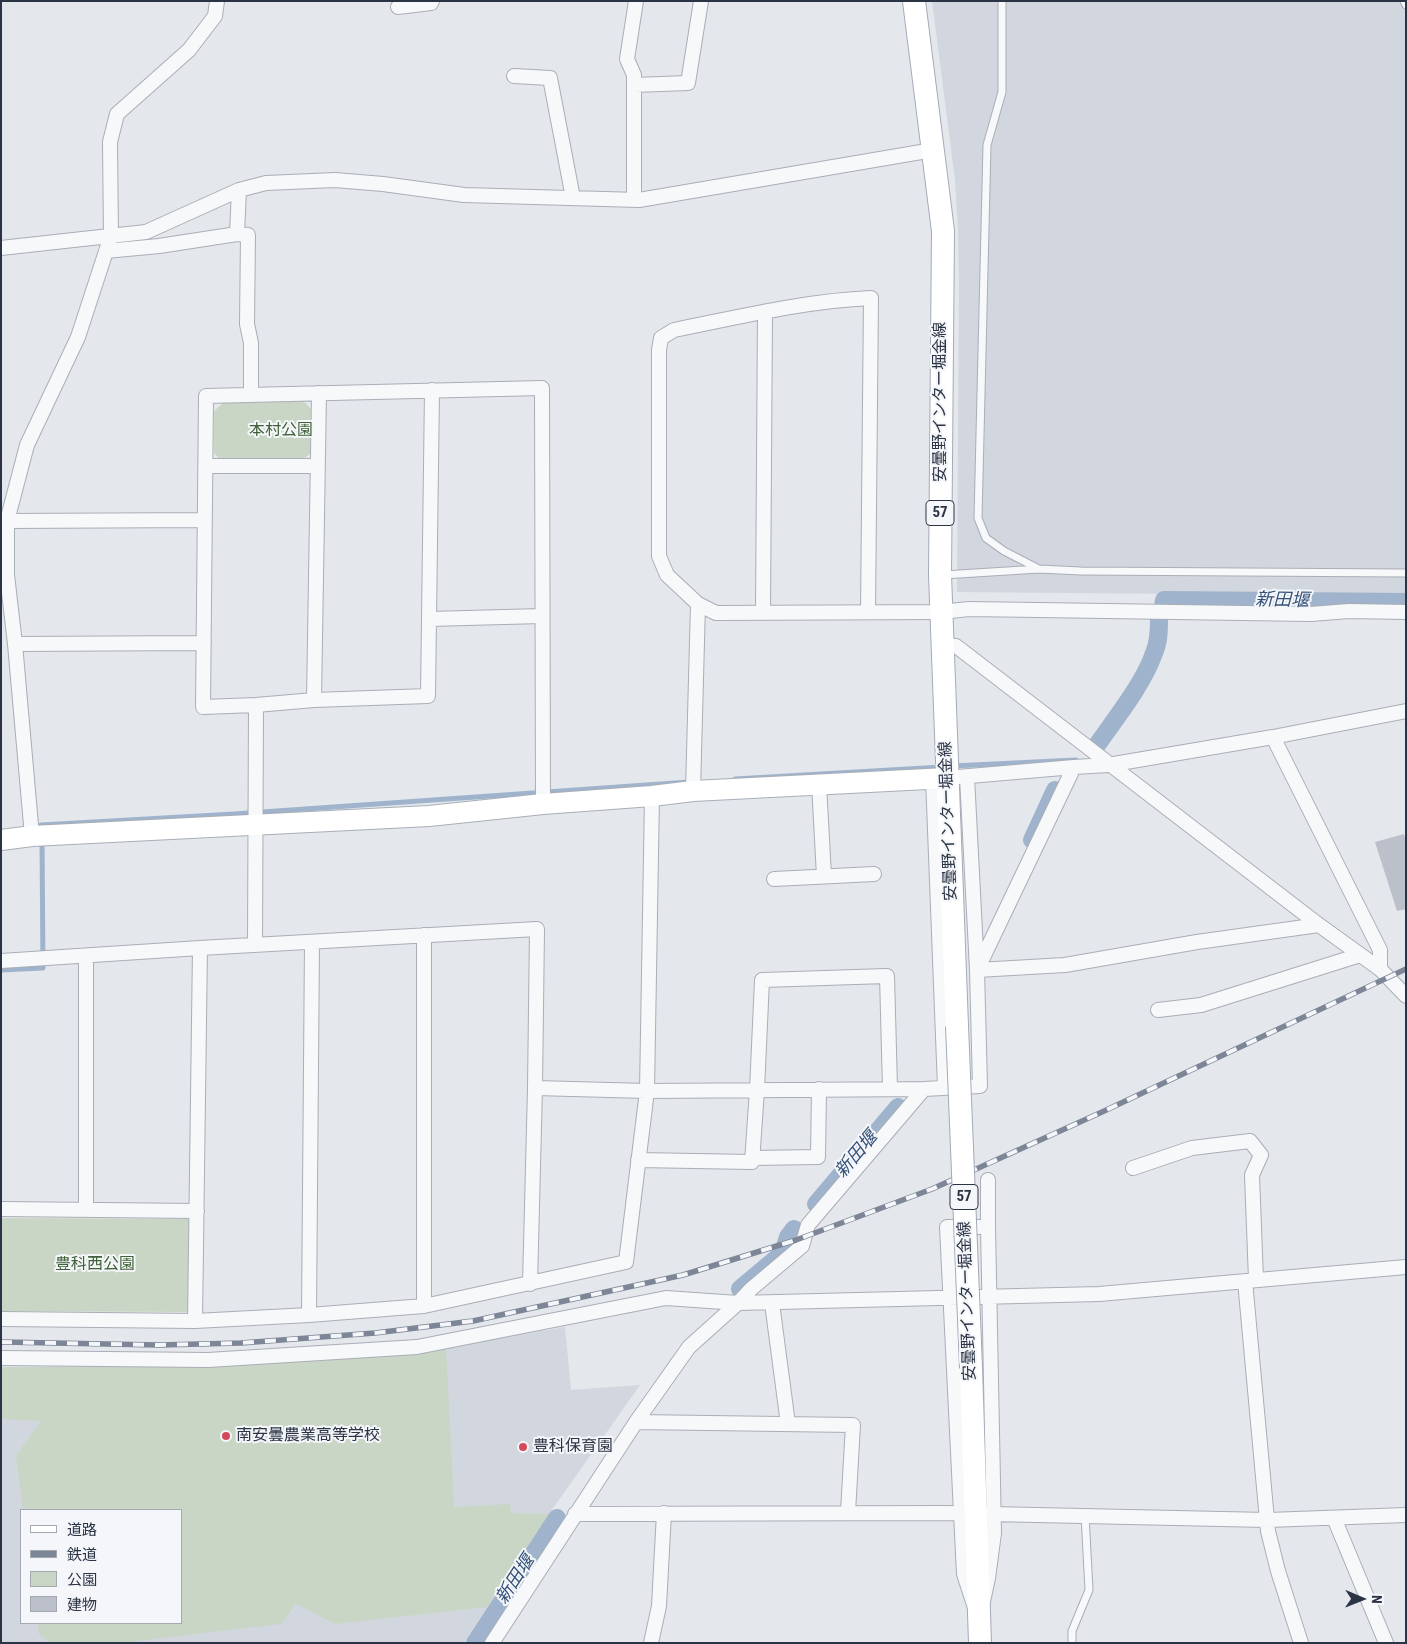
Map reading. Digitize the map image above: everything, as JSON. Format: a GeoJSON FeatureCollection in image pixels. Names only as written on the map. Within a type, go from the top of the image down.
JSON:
{"type":"FeatureCollection","features":[{"type":"Feature","properties":{"kind":"main road","name":"安曇野インター堀金線"},"geometry":{"type":"LineString","coordinates":[[914,1],[943,231],[940,575],[977,1514],[980,1643]]}},
{"type":"Feature","properties":{"kind":"street"},"geometry":{"type":"LineString","coordinates":[[32,836],[15,644],[4,576],[6,521],[27,445],[78,338],[111,236],[110,142],[117,114],[189,50],[215,16],[217,1]]}},
{"type":"Feature","properties":{"kind":"street"},"geometry":{"type":"LineString","coordinates":[[398,7],[431,3],[432,1]]}},
{"type":"Feature","properties":{"kind":"street"},"geometry":{"type":"LineString","coordinates":[[634,200],[634,74],[627,59],[636,1]]}},
{"type":"Feature","properties":{"kind":"street"},"geometry":{"type":"LineString","coordinates":[[634,85],[688,83],[701,1]]}},
{"type":"Feature","properties":{"kind":"street"},"geometry":{"type":"LineString","coordinates":[[514,76],[550,78],[573,198]]}},
{"type":"Feature","properties":{"kind":"street"},"geometry":{"type":"LineString","coordinates":[[1,248],[146,232],[238,190],[266,183],[334,180],[383,184],[464,195],[634,200],[934,150]]}},
{"type":"Feature","properties":{"kind":"street"},"geometry":{"type":"LineString","coordinates":[[237,234],[238,190]]}},
{"type":"Feature","properties":{"kind":"street"},"geometry":{"type":"LineString","coordinates":[[106,250],[159,246],[237,234],[248,235],[247,324],[251,343],[251,395]]}},
{"type":"Feature","properties":{"kind":"street"},"geometry":{"type":"LineString","coordinates":[[868,612],[870,298],[837,300],[764,312],[674,330],[661,338],[659,350],[659,556],[667,575],[698,604],[716,612],[763,612],[868,612],[941,612],[969,609],[1311,614],[1349,611],[1406,612]]}},
{"type":"Feature","properties":{"kind":"street"},"geometry":{"type":"LineString","coordinates":[[763,612],[764,312]]}},
{"type":"Feature","properties":{"kind":"street"},"geometry":{"type":"LineString","coordinates":[[432,390],[428,696],[314,700],[256,706],[203,707],[206,396],[432,390],[542,388],[543,804]]}},
{"type":"Feature","properties":{"kind":"street"},"geometry":{"type":"LineString","coordinates":[[314,700],[320,393]]}},
{"type":"Feature","properties":{"kind":"street"},"geometry":{"type":"LineString","coordinates":[[206,466],[318,466]]}},
{"type":"Feature","properties":{"kind":"street"},"geometry":{"type":"LineString","coordinates":[[6,521],[205,520]]}},
{"type":"Feature","properties":{"kind":"street"},"geometry":{"type":"LineString","coordinates":[[693,791],[698,604]]}},
{"type":"Feature","properties":{"kind":"street"},"geometry":{"type":"LineString","coordinates":[[429,619],[542,616]]}},
{"type":"Feature","properties":{"kind":"street"},"geometry":{"type":"LineString","coordinates":[[15,644],[204,643]]}},
{"type":"Feature","properties":{"kind":"street"},"geometry":{"type":"LineString","coordinates":[[942,645],[956,646],[1108,765],[1380,969],[1406,996]]}},
{"type":"Feature","properties":{"kind":"street"},"geometry":{"type":"LineString","coordinates":[[254,946],[256,706]]}},
{"type":"Feature","properties":{"kind":"street"},"geometry":{"type":"LineString","coordinates":[[1,840],[32,836],[429,816],[693,791],[949,778],[1108,765],[1273,738],[1406,711]]}},
{"type":"Feature","properties":{"kind":"street"},"geometry":{"type":"LineString","coordinates":[[1273,738],[1380,950],[1380,969]]}},
{"type":"Feature","properties":{"kind":"street"},"geometry":{"type":"LineString","coordinates":[[977,970],[1074,767]]}},
{"type":"Feature","properties":{"kind":"street"},"geometry":{"type":"LineString","coordinates":[[535,1088],[647,1091],[924,1089],[980,1086],[977,970],[949,778]]}},
{"type":"Feature","properties":{"kind":"street"},"geometry":{"type":"LineString","coordinates":[[945,1088],[949,778]]}},
{"type":"Feature","properties":{"kind":"street"},"geometry":{"type":"LineString","coordinates":[[819,784],[824,876]]}},
{"type":"Feature","properties":{"kind":"street"},"geometry":{"type":"LineString","coordinates":[[1,1319],[195,1321],[309,1316],[424,1306],[626,1262],[647,1091],[652,796]]}},
{"type":"Feature","properties":{"kind":"street"},"geometry":{"type":"LineString","coordinates":[[774,879],[874,874]]}},
{"type":"Feature","properties":{"kind":"street"},"geometry":{"type":"LineString","coordinates":[[977,970],[1065,965],[1197,942],[1319,925]]}},
{"type":"Feature","properties":{"kind":"street"},"geometry":{"type":"LineString","coordinates":[[1,961],[537,929],[530,1284]]}},
{"type":"Feature","properties":{"kind":"street"},"geometry":{"type":"LineString","coordinates":[[424,935],[424,1306]]}},
{"type":"Feature","properties":{"kind":"street"},"geometry":{"type":"LineString","coordinates":[[309,1316],[312,942]]}},
{"type":"Feature","properties":{"kind":"street"},"geometry":{"type":"LineString","coordinates":[[195,1321],[200,948]]}},
{"type":"Feature","properties":{"kind":"street"},"geometry":{"type":"LineString","coordinates":[[1158,1010],[1202,1005],[1360,955]]}},
{"type":"Feature","properties":{"kind":"street"},"geometry":{"type":"LineString","coordinates":[[86,956],[86,1209]]}},
{"type":"Feature","properties":{"kind":"street"},"geometry":{"type":"LineString","coordinates":[[638,1160],[752,1162],[762,980],[887,976],[890,1088]]}},
{"type":"Feature","properties":{"kind":"street"},"geometry":{"type":"LineString","coordinates":[[752,1158],[818,1157],[819,1089]]}},
{"type":"Feature","properties":{"kind":"street"},"geometry":{"type":"LineString","coordinates":[[492,1643],[636,1422],[689,1347],[751,1289],[802,1246],[808,1224],[924,1089]]}},
{"type":"Feature","properties":{"kind":"street"},"geometry":{"type":"LineString","coordinates":[[1133,1168],[1192,1148],[1250,1141],[1261,1155],[1252,1175],[1251,1280],[1268,1531],[1278,1571],[1301,1643]]}},
{"type":"Feature","properties":{"kind":"street"},"geometry":{"type":"LineString","coordinates":[[977,1514],[988,1298],[988,1180]]}},
{"type":"Feature","properties":{"kind":"street"},"geometry":{"type":"LineString","coordinates":[[1,1209],[197,1211]]}},
{"type":"Feature","properties":{"kind":"street"},"geometry":{"type":"LineString","coordinates":[[977,1514],[950,1299],[947,1228],[988,1228]]}},
{"type":"Feature","properties":{"kind":"street"},"geometry":{"type":"LineString","coordinates":[[1,1358],[208,1360],[407,1348],[666,1298],[738,1303],[772,1303],[1100,1294],[1406,1267]]}},
{"type":"Feature","properties":{"kind":"street"},"geometry":{"type":"LineString","coordinates":[[772,1303],[788,1424]]}},
{"type":"Feature","properties":{"kind":"street"},"geometry":{"type":"LineString","coordinates":[[636,1422],[853,1426],[848,1512]]}},
{"type":"Feature","properties":{"kind":"street"},"geometry":{"type":"LineString","coordinates":[[576,1514],[848,1512],[1085,1515],[1268,1520],[1406,1515]]}},
{"type":"Feature","properties":{"kind":"street"},"geometry":{"type":"LineString","coordinates":[[651,1643],[659,1606],[664,1513]]}},
{"type":"Feature","properties":{"kind":"street"},"geometry":{"type":"LineString","coordinates":[[1334,1518],[1386,1643]]}},
{"type":"Feature","properties":{"kind":"lane"},"geometry":{"type":"LineString","coordinates":[[1002,1],[1002,92],[987,145],[978,518],[986,538],[1004,552],[1039,569]]}},
{"type":"Feature","properties":{"kind":"lane"},"geometry":{"type":"LineString","coordinates":[[1404,1],[1406,5]]}},
{"type":"Feature","properties":{"kind":"lane"},"geometry":{"type":"LineString","coordinates":[[940,575],[1039,569],[1091,572],[1406,573]]}},
{"type":"Feature","properties":{"kind":"lane"},"geometry":{"type":"LineString","coordinates":[[1072,1643],[1072,1631],[1089,1590],[1085,1515]]}},
{"type":"Feature","properties":{"kind":"shaded area"},"geometry":{"type":"Polygon","coordinates":[[[932,1],[1406,1],[1406,596],[957,592],[958,230],[955,180],[932,1]]]}},
{"type":"Feature","properties":{"kind":"shaded area","name":"南安曇農業高等学校"},"geometry":{"type":"Polygon","coordinates":[[[565,1327],[571,1390],[640,1385],[549,1514],[464,1643],[1,1643],[1,1367],[216,1366],[335,1360],[446,1347],[565,1327]]]}},
{"type":"Feature","properties":{"kind":"green space","name":"本村公園"},"geometry":{"type":"Polygon","coordinates":[[[303,401],[311,409],[310,454],[302,460],[220,460],[214,453],[214,411],[223,403],[303,401]]]}},
{"type":"Feature","properties":{"kind":"green space","name":"豊科西公園"},"geometry":{"type":"Polygon","coordinates":[[[1,1218],[189,1219],[188,1312],[1,1311],[1,1218]]]}},
{"type":"Feature","properties":{"kind":"green space","name":"南安曇農業高等学校"},"geometry":{"type":"Polygon","coordinates":[[[446,1347],[454,1507],[510,1504],[511,1513],[549,1514],[487,1607],[335,1624],[296,1604],[281,1624],[120,1643],[50,1643],[39,1634],[38,1624],[182,1624],[182,1509],[23,1509],[16,1456],[41,1421],[1,1419],[1,1367],[216,1366],[335,1360],[446,1347]]]}},
{"type":"Feature","properties":{"kind":"building"},"geometry":{"type":"Polygon","coordinates":[[[1404,834],[1406,842],[1406,909],[1397,911],[1375,842],[1404,834]]]}},
{"type":"Feature","properties":{"kind":"waterway","name":"新田堰"},"geometry":{"type":"LineString","coordinates":[[1163,606],[1164,600],[1406,602]]}},
{"type":"Feature","properties":{"kind":"waterway","name":"新田堰"},"geometry":{"type":"LineString","coordinates":[[1097,745],[1128,700],[1149,664],[1157,645],[1159,619]]}},
{"type":"Feature","properties":{"kind":"waterway"},"geometry":{"type":"LineString","coordinates":[[953,766],[1076,760]]}},
{"type":"Feature","properties":{"kind":"waterway"},"geometry":{"type":"LineString","coordinates":[[735,779],[942,767]]}},
{"type":"Feature","properties":{"kind":"waterway"},"geometry":{"type":"LineString","coordinates":[[42,832],[41,825],[234,814],[689,782]]}},
{"type":"Feature","properties":{"kind":"waterway","name":"新田堰"},"geometry":{"type":"LineString","coordinates":[[1032,840],[1055,790]]}},
{"type":"Feature","properties":{"kind":"waterway"},"geometry":{"type":"LineString","coordinates":[[1,970],[43,968],[42,840]]}},
{"type":"Feature","properties":{"kind":"waterway","name":"新田堰"},"geometry":{"type":"LineString","coordinates":[[816,1204],[898,1107]]}},
{"type":"Feature","properties":{"kind":"waterway","name":"新田堰"},"geometry":{"type":"LineString","coordinates":[[740,1289],[783,1253],[788,1237],[794,1229]]}},
{"type":"Feature","properties":{"kind":"waterway","name":"新田堰"},"geometry":{"type":"LineString","coordinates":[[475,1643],[557,1518]]}},
{"type":"Feature","properties":{"kind":"railway"},"geometry":{"type":"LineString","coordinates":[[1,1342],[159,1345],[241,1343],[375,1333],[473,1321],[683,1275],[796,1240],[932,1189],[1102,1112],[1406,969]]}},
{"type":"Feature","properties":{"kind":"place","name":"南安曇農業高等学校"},"geometry":{"type":"Point","coordinates":[226,1436]}},
{"type":"Feature","properties":{"kind":"place","name":"豊科保育園"},"geometry":{"type":"Point","coordinates":[523,1447]}}]}
